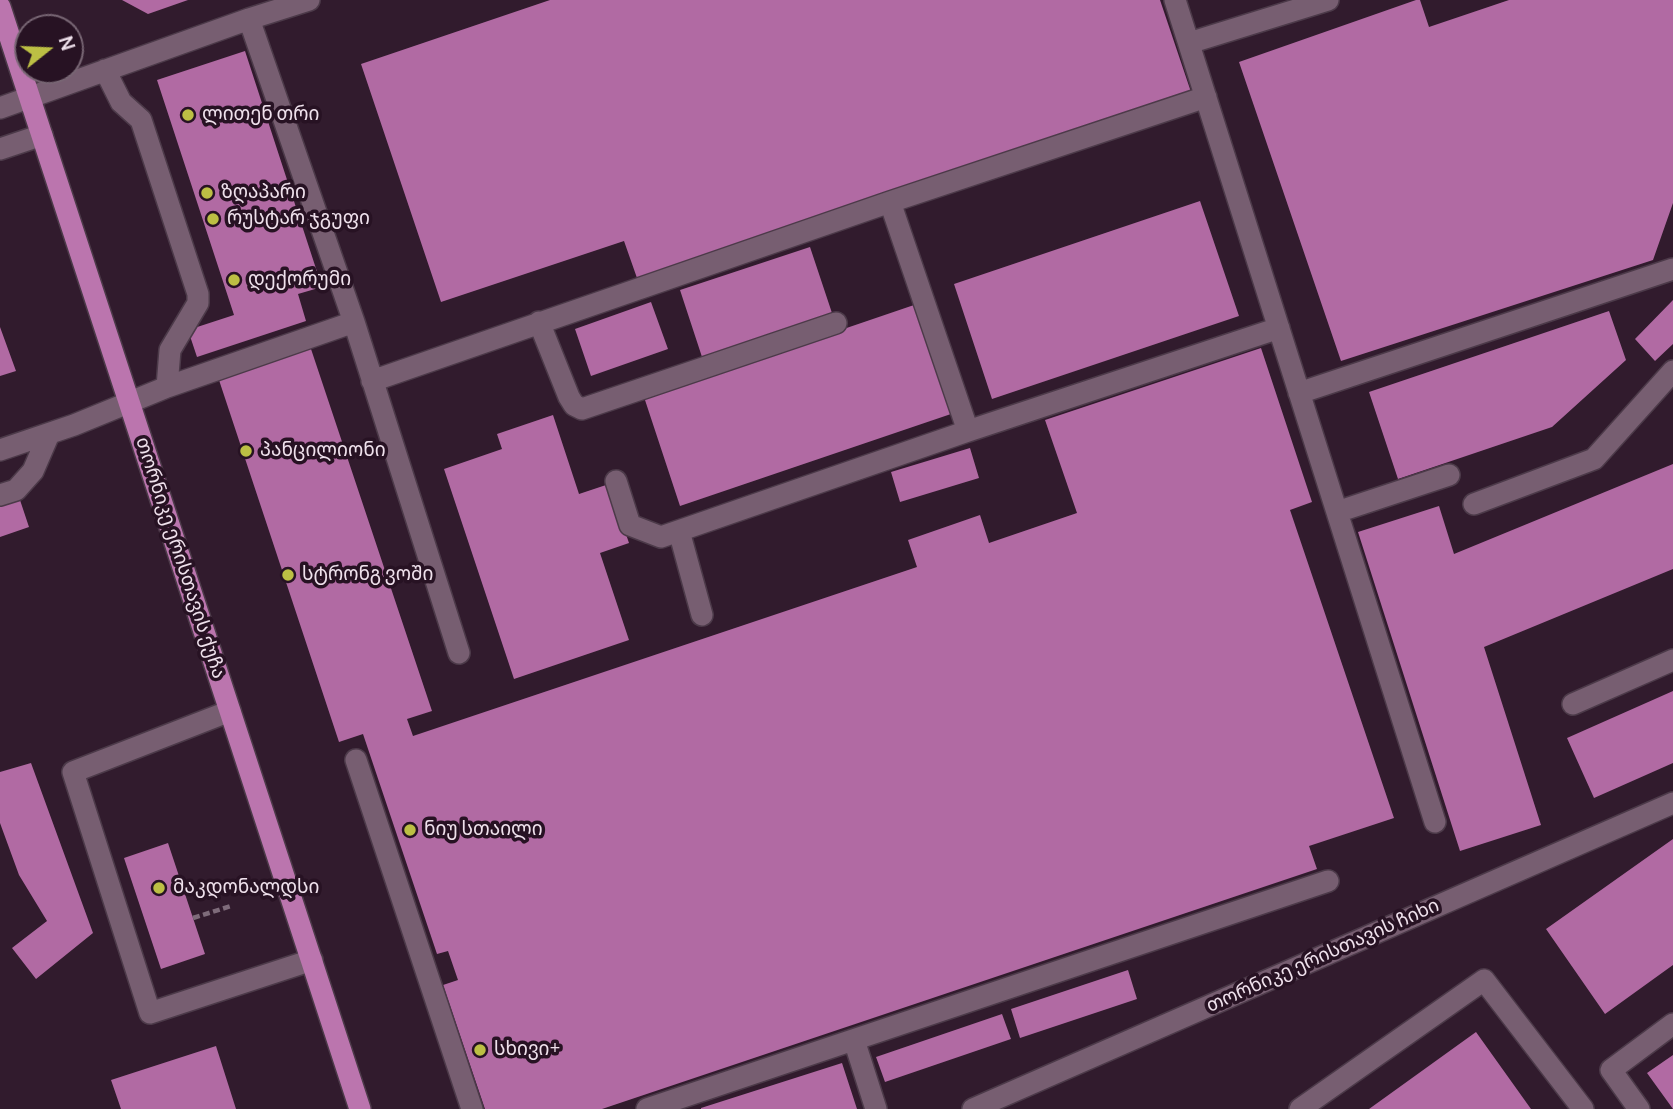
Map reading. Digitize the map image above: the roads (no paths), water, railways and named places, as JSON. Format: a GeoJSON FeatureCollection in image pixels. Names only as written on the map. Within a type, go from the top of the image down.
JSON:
{"type":"FeatureCollection","features":[{"type":"Feature","properties":{"kind":"main road","name":"თორნიკე ერისთავის ქუჩა"},"geometry":{"type":"LineString","coordinates":[[0,7],[360,1109]]}},
{"type":"Feature","properties":{"kind":"street"},"geometry":{"type":"LineString","coordinates":[[0,108],[309,0]]}},
{"type":"Feature","properties":{"kind":"street"},"geometry":{"type":"LineString","coordinates":[[1175,0],[1435,822]]}},
{"type":"Feature","properties":{"kind":"street"},"geometry":{"type":"LineString","coordinates":[[1189,43],[1328,0]]}},
{"type":"Feature","properties":{"kind":"street"},"geometry":{"type":"LineString","coordinates":[[250,19],[354,322],[459,653]]}},
{"type":"Feature","properties":{"kind":"street"},"geometry":{"type":"LineString","coordinates":[[105,70],[121,102],[141,120],[198,294],[198,303],[167,387]]}},
{"type":"Feature","properties":{"kind":"street"},"geometry":{"type":"LineString","coordinates":[[372,381],[890,202],[1206,97]]}},
{"type":"Feature","properties":{"kind":"street"},"geometry":{"type":"LineString","coordinates":[[0,149],[42,135]]}},
{"type":"Feature","properties":{"kind":"street"},"geometry":{"type":"LineString","coordinates":[[890,202],[968,432]]}},
{"type":"Feature","properties":{"kind":"street"},"geometry":{"type":"LineString","coordinates":[[1299,393],[1673,269]]}},
{"type":"Feature","properties":{"kind":"street"},"geometry":{"type":"LineString","coordinates":[[0,450],[74,425],[167,387],[354,322]]}},
{"type":"Feature","properties":{"kind":"street"},"geometry":{"type":"LineString","coordinates":[[539,322],[569,397],[574,405],[582,409],[836,323]]}},
{"type":"Feature","properties":{"kind":"street"},"geometry":{"type":"LineString","coordinates":[[616,481],[630,525],[662,537],[1279,328]]}},
{"type":"Feature","properties":{"kind":"street"},"geometry":{"type":"LineString","coordinates":[[1474,504],[1594,460],[1673,371]]}},
{"type":"Feature","properties":{"kind":"street"},"geometry":{"type":"LineString","coordinates":[[0,495],[16,490],[33,471],[49,434]]}},
{"type":"Feature","properties":{"kind":"street"},"geometry":{"type":"LineString","coordinates":[[1337,513],[1449,474]]}},
{"type":"Feature","properties":{"kind":"street"},"geometry":{"type":"LineString","coordinates":[[678,531],[702,615]]}},
{"type":"Feature","properties":{"kind":"street"},"geometry":{"type":"LineString","coordinates":[[1573,704],[1673,660]]}},
{"type":"Feature","properties":{"kind":"street"},"geometry":{"type":"LineString","coordinates":[[230,711],[73,772],[150,1013],[312,960]]}},
{"type":"Feature","properties":{"kind":"street"},"geometry":{"type":"LineString","coordinates":[[356,760],[472,1109]]}},
{"type":"Feature","properties":{"kind":"street","name":"თორნიკე ერისთავის ჩიხი"},"geometry":{"type":"LineString","coordinates":[[973,1109],[1673,803]]}},
{"type":"Feature","properties":{"kind":"street"},"geometry":{"type":"LineString","coordinates":[[647,1109],[1328,881]]}},
{"type":"Feature","properties":{"kind":"street"},"geometry":{"type":"LineString","coordinates":[[1300,1109],[1484,980],[1584,1109]]}},
{"type":"Feature","properties":{"kind":"street"},"geometry":{"type":"LineString","coordinates":[[1639,1109],[1611,1070],[1673,1024]]}},
{"type":"Feature","properties":{"kind":"street"},"geometry":{"type":"LineString","coordinates":[[854,1040],[876,1109]]}},
{"type":"Feature","properties":{"kind":"place","name":"ლითენ თრი"},"geometry":{"type":"Point","coordinates":[188,115]}},
{"type":"Feature","properties":{"kind":"place","name":"ზღაპარი"},"geometry":{"type":"Point","coordinates":[207,193]}},
{"type":"Feature","properties":{"kind":"place","name":"რუსტარ ჯგუფი"},"geometry":{"type":"Point","coordinates":[213,219]}},
{"type":"Feature","properties":{"kind":"place","name":"დექორუმი"},"geometry":{"type":"Point","coordinates":[234,280]}},
{"type":"Feature","properties":{"kind":"place","name":"პანცილიონი"},"geometry":{"type":"Point","coordinates":[246,451]}},
{"type":"Feature","properties":{"kind":"place","name":"სტრონგ ვოში"},"geometry":{"type":"Point","coordinates":[288,575]}},
{"type":"Feature","properties":{"kind":"place","name":"ნიუ სთაილი"},"geometry":{"type":"Point","coordinates":[410,830]}},
{"type":"Feature","properties":{"kind":"place","name":"მაკდონალდსი"},"geometry":{"type":"Point","coordinates":[159,888]}},
{"type":"Feature","properties":{"kind":"place","name":"სხივი+"},"geometry":{"type":"Point","coordinates":[480,1050]}}]}
